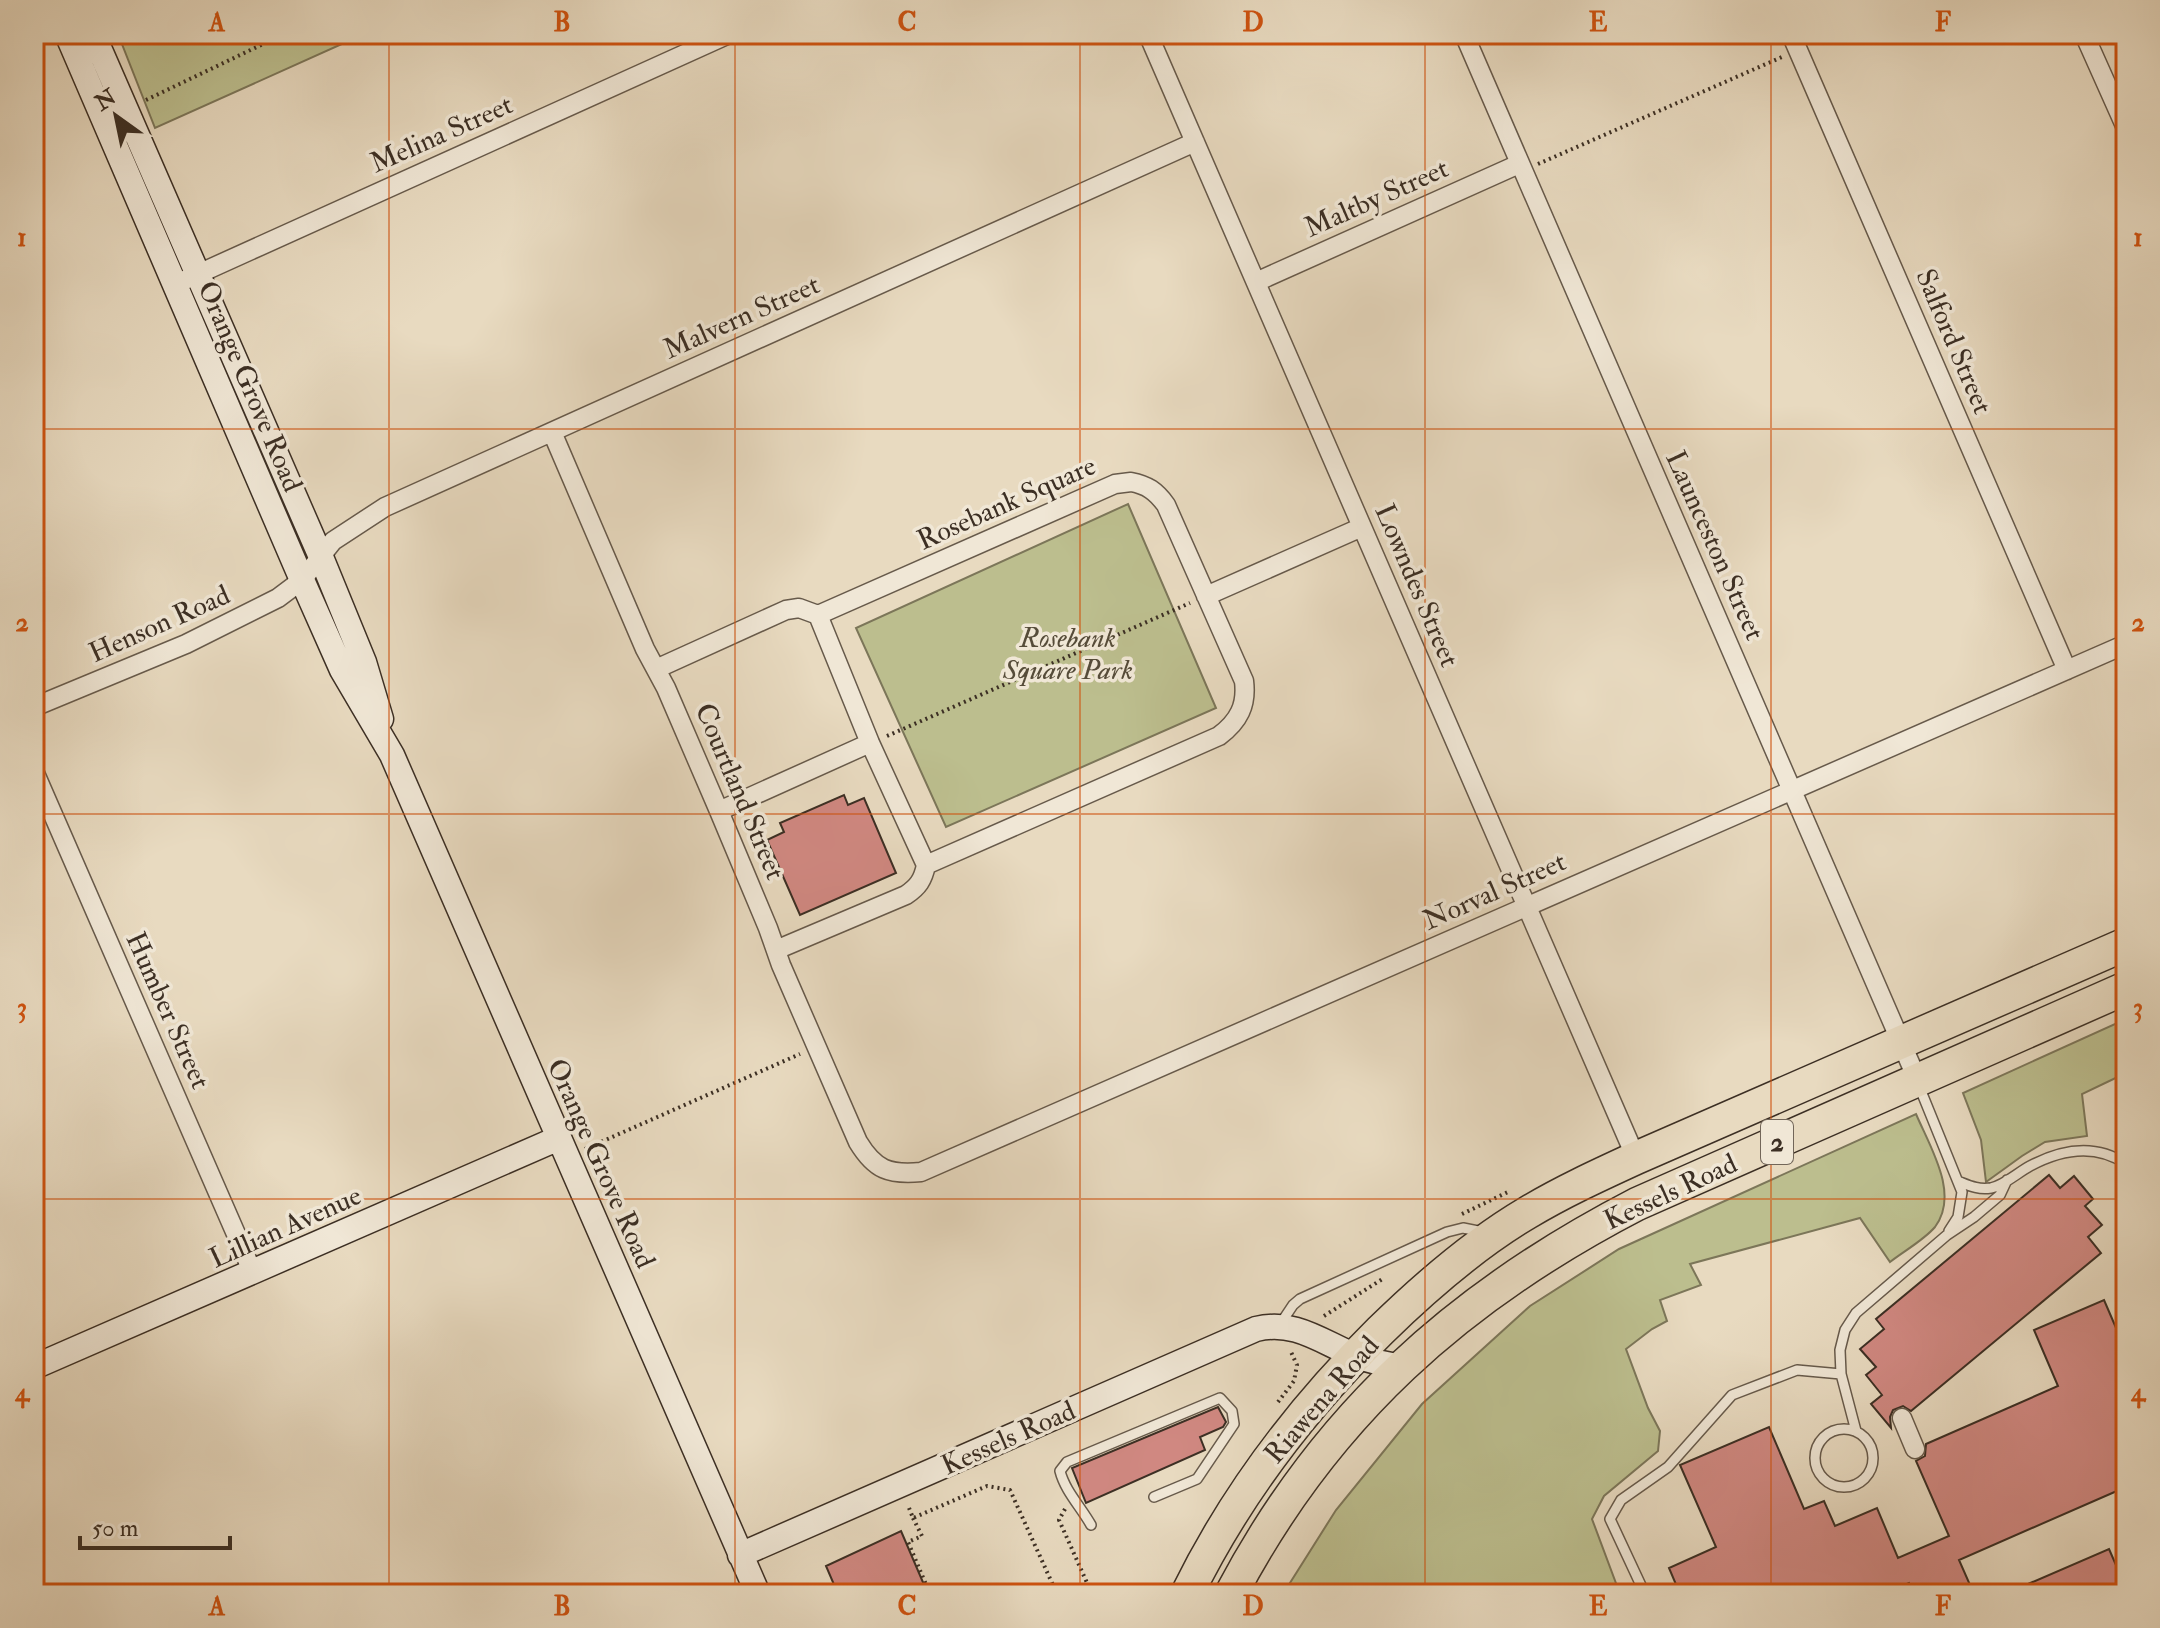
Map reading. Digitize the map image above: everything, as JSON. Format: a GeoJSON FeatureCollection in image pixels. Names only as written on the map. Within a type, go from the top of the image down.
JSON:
{"type":"FeatureCollection","features":[{"type":"Feature","properties":{"kind":"highway","name":"Kessels Road"},"geometry":{"type":"LineString","coordinates":[[1493,1235],[1575,1187],[1636,1158],[2126,944]]}},
{"type":"Feature","properties":{"kind":"highway","name":"Kessels Road"},"geometry":{"type":"LineString","coordinates":[[1399,1367],[1483,1297],[1583,1232],[1637,1204],[2126,988]]}},
{"type":"Feature","properties":{"kind":"highway","name":"Riawena Road"},"geometry":{"type":"LineString","coordinates":[[1187,1594],[1223,1525],[1263,1463],[1299,1416],[1354,1356],[1410,1302],[1493,1235]]}},
{"type":"Feature","properties":{"kind":"highway","name":"Riawena Road"},"geometry":{"type":"LineString","coordinates":[[1231,1594],[1297,1487],[1399,1367]]}},
{"type":"Feature","properties":{"kind":"main road","name":"Orange Grove Road"},"geometry":{"type":"LineString","coordinates":[[67,34],[321,557],[364,662],[392,755],[758,1594]]}},
{"type":"Feature","properties":{"kind":"main road","name":"Orange Grove Road"},"geometry":{"type":"LineString","coordinates":[[93,34],[302,580],[342,670],[392,755]]}},
{"type":"Feature","properties":{"kind":"main road","name":"Lillian Avenue"},"geometry":{"type":"LineString","coordinates":[[34,1367],[253,1273],[563,1147]]}},
{"type":"Feature","properties":{"kind":"main road","name":"Kessels Road"},"geometry":{"type":"LineString","coordinates":[[740,1555],[1265,1326],[1308,1333],[1354,1356],[1399,1367]]}},
{"type":"Feature","properties":{"kind":"street","name":"Melina Street"},"geometry":{"type":"LineString","coordinates":[[186,279],[729,34]]}},
{"type":"Feature","properties":{"kind":"street","name":"Lowndes Street"},"geometry":{"type":"LineString","coordinates":[[1148,34],[1636,1158]]}},
{"type":"Feature","properties":{"kind":"street","name":"Launceston Street"},"geometry":{"type":"LineString","coordinates":[[1464,34],[1917,1079]]}},
{"type":"Feature","properties":{"kind":"street"},"geometry":{"type":"LineString","coordinates":[[2084,34],[2126,128]]}},
{"type":"Feature","properties":{"kind":"street","name":"Salford Street"},"geometry":{"type":"LineString","coordinates":[[1795,42],[2067,670]]}},
{"type":"Feature","properties":{"kind":"street","name":"Malvern Street"},"geometry":{"type":"LineString","coordinates":[[321,557],[340,535],[385,507],[1195,142]]}},
{"type":"Feature","properties":{"kind":"street","name":"Maltby Street"},"geometry":{"type":"LineString","coordinates":[[1256,282],[1519,164]]}},
{"type":"Feature","properties":{"kind":"street","name":"Courtland Street"},"geometry":{"type":"LineString","coordinates":[[552,432],[719,811],[858,1142],[867,1158],[881,1169]]}},
{"type":"Feature","properties":{"kind":"street","name":"Rosebank Square"},"geometry":{"type":"LineString","coordinates":[[656,669],[786,610],[799,608],[818,615],[1115,484],[1131,482],[1157,493],[1166,505],[1244,681],[1241,714],[1219,736],[926,865]]}},
{"type":"Feature","properties":{"kind":"street"},"geometry":{"type":"LineString","coordinates":[[1206,596],[1362,527]]}},
{"type":"Feature","properties":{"kind":"street","name":"Henson Road"},"geometry":{"type":"LineString","coordinates":[[34,707],[227,625],[278,598],[302,580],[321,557]]}},
{"type":"Feature","properties":{"kind":"street"},"geometry":{"type":"LineString","coordinates":[[776,950],[906,895],[917,888],[926,865],[870,743],[818,615]]}},
{"type":"Feature","properties":{"kind":"street","name":"Norval Street"},"geometry":{"type":"LineString","coordinates":[[881,1169],[900,1174],[921,1172],[2126,644]]}},
{"type":"Feature","properties":{"kind":"street"},"geometry":{"type":"LineString","coordinates":[[719,811],[870,743]]}},
{"type":"Feature","properties":{"kind":"street","name":"Humber Street"},"geometry":{"type":"LineString","coordinates":[[34,771],[253,1273]]}},
{"type":"Feature","properties":{"kind":"street"},"geometry":{"type":"LineString","coordinates":[[1902,1418],[1915,1449]]}},
{"type":"Feature","properties":{"kind":"lane"},"geometry":{"type":"LineString","coordinates":[[1917,1079],[1960,1182],[1958,1217],[1947,1235]]}},
{"type":"Feature","properties":{"kind":"lane"},"geometry":{"type":"LineString","coordinates":[[1960,1182],[1987,1189],[2031,1165],[2080,1150],[2109,1153],[2126,1164]]}},
{"type":"Feature","properties":{"kind":"lane"},"geometry":{"type":"LineString","coordinates":[[1856,1431],[1838,1429],[1818,1446],[1816,1464],[1819,1473],[1832,1485],[1852,1486],[1868,1474],[1873,1455],[1870,1445],[1856,1431],[1841,1374],[1840,1350],[1845,1330],[1856,1313],[1947,1235],[2000,1195],[2007,1180]]}},
{"type":"Feature","properties":{"kind":"lane"},"geometry":{"type":"LineString","coordinates":[[1279,1326],[1300,1299],[1447,1232],[1467,1228],[1493,1235]]}},
{"type":"Feature","properties":{"kind":"lane"},"geometry":{"type":"LineString","coordinates":[[1645,1594],[1610,1519],[1621,1500],[1668,1467],[1732,1395],[1797,1370],[1841,1374]]}},
{"type":"Feature","properties":{"kind":"lane"},"geometry":{"type":"LineString","coordinates":[[1091,1525],[1079,1503],[1064,1486],[1060,1471],[1067,1462],[1220,1398],[1232,1411],[1234,1424],[1197,1479],[1154,1497]]}},
{"type":"Feature","properties":{"kind":"path"},"geometry":{"type":"LineString","coordinates":[[140,102],[284,34]]}},
{"type":"Feature","properties":{"kind":"path"},"geometry":{"type":"LineString","coordinates":[[1519,164],[1538,164],[1795,42]]}},
{"type":"Feature","properties":{"kind":"path"},"geometry":{"type":"LineString","coordinates":[[870,743],[1206,596]]}},
{"type":"Feature","properties":{"kind":"path"},"geometry":{"type":"LineString","coordinates":[[563,1147],[817,1046]]}},
{"type":"Feature","properties":{"kind":"path"},"geometry":{"type":"LineString","coordinates":[[1319,1321],[1395,1272]]}},
{"type":"Feature","properties":{"kind":"path"},"geometry":{"type":"LineString","coordinates":[[913,1518],[987,1486],[1010,1490],[1057,1594]]}},
{"type":"Feature","properties":{"kind":"path"},"geometry":{"type":"LineString","coordinates":[[1079,1503],[1064,1510],[1059,1520],[1092,1594]]}},
{"type":"Feature","properties":{"kind":"path"},"geometry":{"type":"LineString","coordinates":[[909,1508],[922,1536],[908,1542],[930,1594]]}},
{"type":"Feature","properties":{"kind":"green space"},"geometry":{"type":"Polygon","coordinates":[[[118,34],[364,34],[155,128],[118,34]]]}},
{"type":"Feature","properties":{"kind":"green space","name":"Rosebank Square Park"},"geometry":{"type":"Polygon","coordinates":[[[1128,504],[1216,708],[946,827],[856,628],[1128,504]]]}},
{"type":"Feature","properties":{"kind":"green space"},"geometry":{"type":"Polygon","coordinates":[[[2126,1019],[2126,1073],[2082,1094],[2087,1136],[2045,1142],[1986,1182],[1981,1140],[1963,1093],[2126,1019]]]}},
{"type":"Feature","properties":{"kind":"green space"},"geometry":{"type":"Polygon","coordinates":[[[1916,1114],[1944,1185],[1942,1214],[1935,1227],[1925,1236],[1890,1262],[1860,1218],[1690,1264],[1701,1285],[1660,1300],[1667,1321],[1626,1349],[1660,1431],[1658,1451],[1604,1496],[1592,1519],[1620,1594],[1283,1594],[1336,1510],[1422,1404],[1530,1306],[1619,1249],[1916,1114]]]}},
{"type":"Feature","properties":{"kind":"building"},"geometry":{"type":"Polygon","coordinates":[[[844,795],[848,805],[864,798],[896,873],[800,915],[767,840],[784,832],[780,823],[844,795]]]}},
{"type":"Feature","properties":{"kind":"building"},"geometry":{"type":"Polygon","coordinates":[[[2049,1175],[2060,1188],[2074,1176],[2093,1199],[2085,1206],[2102,1225],[2088,1237],[2101,1253],[1911,1411],[1903,1406],[1893,1410],[1891,1428],[1871,1404],[1882,1395],[1866,1375],[1876,1367],[1860,1349],[1884,1329],[1876,1319],[2049,1175]]]}},
{"type":"Feature","properties":{"kind":"building"},"geometry":{"type":"Polygon","coordinates":[[[2104,1300],[2126,1351],[2126,1487],[1959,1560],[1974,1594],[1914,1594],[1909,1583],[1883,1594],[1680,1594],[1669,1568],[1716,1547],[1680,1465],[1769,1427],[1804,1509],[1824,1501],[1835,1526],[1877,1508],[1898,1558],[1949,1536],[1916,1461],[1925,1456],[1926,1444],[2058,1386],[2034,1330],[2104,1300]]]}},
{"type":"Feature","properties":{"kind":"building"},"geometry":{"type":"Polygon","coordinates":[[[1218,1407],[1226,1422],[1223,1427],[1200,1437],[1205,1450],[1086,1503],[1072,1468],[1218,1407]]]}},
{"type":"Feature","properties":{"kind":"building"},"geometry":{"type":"Polygon","coordinates":[[[901,1531],[928,1594],[838,1594],[826,1566],[901,1531]]]}},
{"type":"Feature","properties":{"kind":"building"},"geometry":{"type":"Polygon","coordinates":[[[2109,1549],[2126,1594],[2005,1594],[2109,1549]]]}}]}
